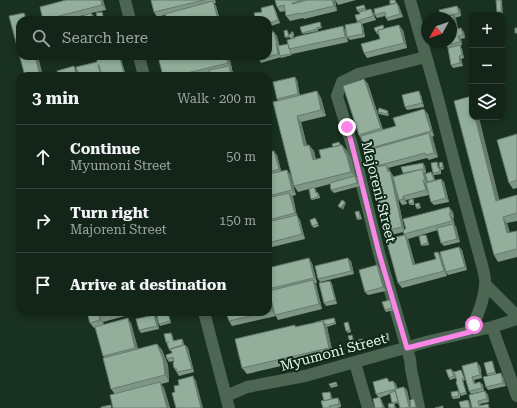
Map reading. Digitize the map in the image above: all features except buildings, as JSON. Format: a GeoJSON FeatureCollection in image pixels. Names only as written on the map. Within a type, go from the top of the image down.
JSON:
{"type":"FeatureCollection","features":[{"type":"Feature","properties":{"kind":"street"},"geometry":{"type":"LineString","coordinates":[[125,0],[129,16]]}},
{"type":"Feature","properties":{"kind":"street"},"geometry":{"type":"LineString","coordinates":[[410,0],[483,269],[485,284],[483,297],[470,332]]}},
{"type":"Feature","properties":{"kind":"street","name":"Majoreni Street"},"geometry":{"type":"LineString","coordinates":[[419,408],[410,359],[379,253],[351,140],[337,96],[342,82],[351,76],[426,57]]}},
{"type":"Feature","properties":{"kind":"street"},"geometry":{"type":"LineString","coordinates":[[140,60],[143,72]]}},
{"type":"Feature","properties":{"kind":"street"},"geometry":{"type":"LineString","coordinates":[[485,284],[517,318]]}},
{"type":"Feature","properties":{"kind":"street"},"geometry":{"type":"LineString","coordinates":[[205,316],[229,408]]}},
{"type":"Feature","properties":{"kind":"street","name":"Myumoni Street"},"geometry":{"type":"LineString","coordinates":[[226,396],[247,387],[305,376],[407,348],[492,327],[517,318]]}},
{"type":"Feature","properties":{"kind":"street"},"geometry":{"type":"LineString","coordinates":[[492,327],[517,396]]}},
{"type":"Feature","properties":{"kind":"street"},"geometry":{"type":"LineString","coordinates":[[354,363],[368,408]]}},
{"type":"Feature","properties":{"kind":"route"},"geometry":{"type":"LineString","coordinates":[[347,127],[379,253],[407,348],[470,332],[474,325]]}}]}
